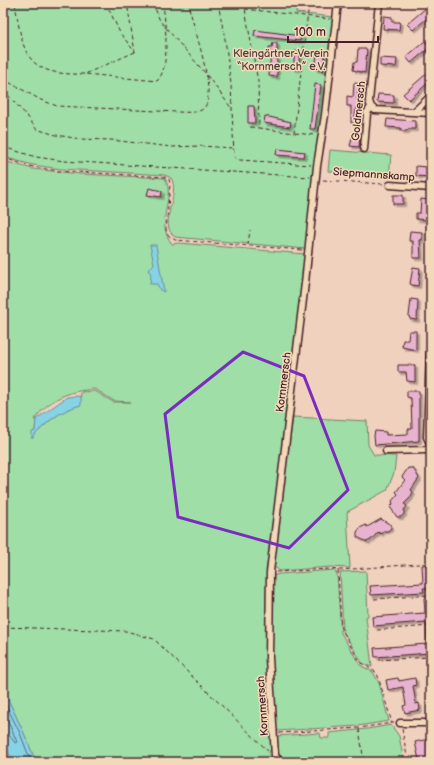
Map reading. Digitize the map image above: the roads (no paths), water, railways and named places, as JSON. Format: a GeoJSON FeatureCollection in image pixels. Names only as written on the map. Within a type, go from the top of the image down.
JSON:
{"type":"FeatureCollection","features":[{"type":"Feature","properties":{"kind":"street","name":"Kornmersch"},"geometry":{"type":"LineString","coordinates":[[281,762],[275,756],[273,734],[269,658],[270,572],[309,250],[316,166],[325,115],[338,3]]}},
{"type":"Feature","properties":{"kind":"street","name":"Goldmersch"},"geometry":{"type":"LineString","coordinates":[[364,149],[367,113],[370,108],[369,101],[379,3]]}},
{"type":"Feature","properties":{"kind":"street"},"geometry":{"type":"LineString","coordinates":[[414,112],[431,96]]}},
{"type":"Feature","properties":{"kind":"street"},"geometry":{"type":"LineString","coordinates":[[370,108],[375,110],[431,113]]}},
{"type":"Feature","properties":{"kind":"street","name":"Siepmannskamp"},"geometry":{"type":"LineString","coordinates":[[390,185],[431,188]]}},
{"type":"Feature","properties":{"kind":"street"},"geometry":{"type":"LineString","coordinates":[[386,451],[426,450],[431,446],[428,437],[428,425],[431,324]]}},
{"type":"Feature","properties":{"kind":"street"},"geometry":{"type":"LineString","coordinates":[[400,723],[431,723]]}},
{"type":"Feature","properties":{"kind":"water"},"geometry":{"type":"Polygon","coordinates":[[[150,245],[156,245],[164,292],[160,290],[157,284],[150,284],[151,274],[148,270],[154,264],[150,245]]]}},
{"type":"Feature","properties":{"kind":"water"},"geometry":{"type":"Polygon","coordinates":[[[67,397],[81,397],[81,405],[67,410],[54,418],[32,439],[32,432],[35,431],[36,419],[67,397]]]}},
{"type":"Feature","properties":{"kind":"water"},"geometry":{"type":"Polygon","coordinates":[[[3,689],[36,762],[13,762],[3,740],[3,689]]]}},
{"type":"Feature","properties":{"kind":"park label","name":"Kleingärtner-Verein “Kornmersch” e.V."},"geometry":{"type":"Point","coordinates":[281,59]}}]}
